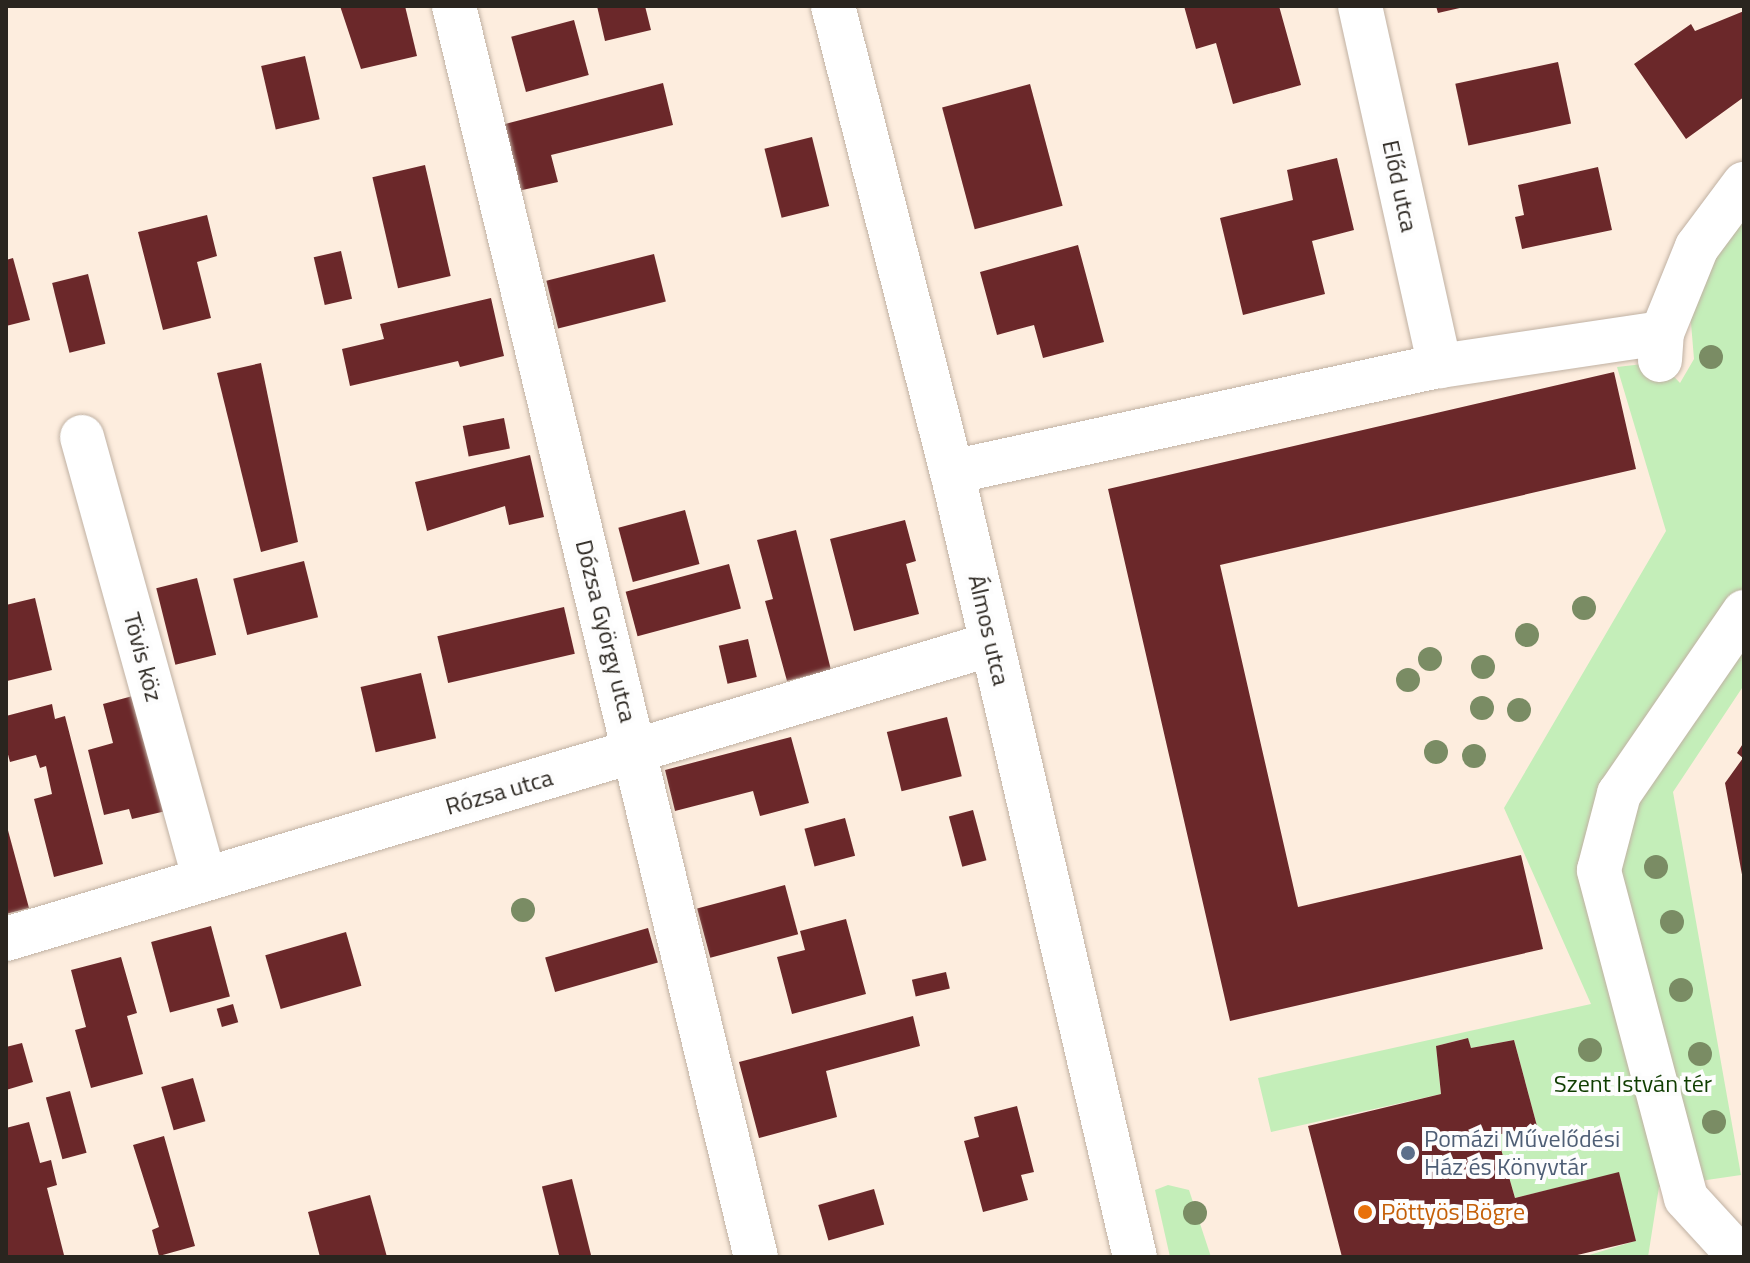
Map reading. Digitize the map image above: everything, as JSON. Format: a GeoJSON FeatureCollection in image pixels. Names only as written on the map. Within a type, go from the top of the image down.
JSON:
{"type":"FeatureCollection","features":[{"type":"Feature","properties":{"kind":"street","name":"Dózsa György utca"},"geometry":{"type":"LineString","coordinates":[[454,6],[756,1257]]}},
{"type":"Feature","properties":{"kind":"street","name":"Álmos utca"},"geometry":{"type":"LineString","coordinates":[[833,6],[952,472],[1135,1257]]}},
{"type":"Feature","properties":{"kind":"street","name":"Előd utca"},"geometry":{"type":"LineString","coordinates":[[1360,6],[1440,366]]}},
{"type":"Feature","properties":{"kind":"street"},"geometry":{"type":"LineString","coordinates":[[952,472],[1440,366],[1661,348],[1697,247],[1744,184]]}},
{"type":"Feature","properties":{"kind":"street","name":"Tövis köz"},"geometry":{"type":"LineString","coordinates":[[82,437],[204,877]]}},
{"type":"Feature","properties":{"kind":"street"},"geometry":{"type":"LineString","coordinates":[[1740,1257],[1696,1228],[1599,870],[1619,794],[1744,612]]}},
{"type":"Feature","properties":{"kind":"street","name":"Rózsa utca"},"geometry":{"type":"LineString","coordinates":[[6,939],[204,877],[635,753],[992,644]]}},
{"type":"Feature","properties":{"kind":"green space","name":"Szent István tér"},"geometry":{"type":"Polygon","coordinates":[[[1744,213],[1744,685],[1673,792],[1741,1175],[1659,1187],[1648,1257],[1583,1257],[1635,1241],[1619,1173],[1515,1198],[1497,1135],[1537,1126],[1514,1040],[1471,1048],[1467,1038],[1436,1046],[1441,1094],[1271,1132],[1258,1078],[1591,1004],[1504,808],[1666,531],[1617,367],[1660,362],[1680,383],[1694,359],[1690,311],[1725,229],[1744,213]]]}},
{"type":"Feature","properties":{"kind":"green space"},"geometry":{"type":"Polygon","coordinates":[[[1168,1185],[1189,1190],[1211,1257],[1170,1257],[1155,1190],[1168,1185]]]}},
{"type":"Feature","properties":{"kind":"building"},"geometry":{"type":"Polygon","coordinates":[[[340,6],[405,6],[417,56],[361,69],[340,6]]]}},
{"type":"Feature","properties":{"kind":"building"},"geometry":{"type":"Polygon","coordinates":[[[597,6],[645,6],[651,30],[605,41],[597,6]]]}},
{"type":"Feature","properties":{"kind":"building"},"geometry":{"type":"Polygon","coordinates":[[[1184,6],[1279,6],[1301,85],[1233,104],[1216,43],[1196,49],[1184,6]]]}},
{"type":"Feature","properties":{"kind":"building"},"geometry":{"type":"Polygon","coordinates":[[[1436,6],[1464,6],[1464,7],[1438,13],[1436,6]]]}},
{"type":"Feature","properties":{"kind":"building"},"geometry":{"type":"Polygon","coordinates":[[[1744,11],[1744,97],[1686,139],[1634,64],[1691,24],[1695,31],[1744,11]]]}},
{"type":"Feature","properties":{"kind":"building"},"geometry":{"type":"Polygon","coordinates":[[[574,20],[589,75],[526,92],[511,37],[574,20]]]}},
{"type":"Feature","properties":{"kind":"building"},"geometry":{"type":"Polygon","coordinates":[[[305,56],[320,119],[276,129],[261,66],[305,56]]]}},
{"type":"Feature","properties":{"kind":"building"},"geometry":{"type":"Polygon","coordinates":[[[1558,62],[1571,124],[1468,145],[1455,84],[1558,62]]]}},
{"type":"Feature","properties":{"kind":"building"},"geometry":{"type":"Polygon","coordinates":[[[663,83],[673,125],[551,155],[558,182],[518,191],[501,125],[663,83]]]}},
{"type":"Feature","properties":{"kind":"building"},"geometry":{"type":"Polygon","coordinates":[[[1030,84],[1063,206],[975,229],[942,108],[1030,84]]]}},
{"type":"Feature","properties":{"kind":"building"},"geometry":{"type":"Polygon","coordinates":[[[812,137],[829,206],[782,218],[764,149],[812,137]]]}},
{"type":"Feature","properties":{"kind":"building"},"geometry":{"type":"Polygon","coordinates":[[[1337,158],[1354,230],[1312,241],[1325,294],[1243,315],[1220,218],[1293,200],[1287,170],[1337,158]]]}},
{"type":"Feature","properties":{"kind":"building"},"geometry":{"type":"Polygon","coordinates":[[[425,165],[451,276],[398,288],[372,177],[425,165]]]}},
{"type":"Feature","properties":{"kind":"building"},"geometry":{"type":"Polygon","coordinates":[[[1598,167],[1612,230],[1522,249],[1515,217],[1524,215],[1518,185],[1598,167]]]}},
{"type":"Feature","properties":{"kind":"building"},"geometry":{"type":"Polygon","coordinates":[[[207,215],[217,256],[197,262],[211,318],[163,330],[138,232],[207,215]]]}},
{"type":"Feature","properties":{"kind":"building"},"geometry":{"type":"Polygon","coordinates":[[[1078,245],[1104,342],[1043,358],[1034,325],[997,335],[980,272],[1078,245]]]}},
{"type":"Feature","properties":{"kind":"building"},"geometry":{"type":"Polygon","coordinates":[[[341,251],[352,299],[325,305],[314,257],[341,251]]]}},
{"type":"Feature","properties":{"kind":"building"},"geometry":{"type":"Polygon","coordinates":[[[654,254],[666,302],[558,328],[546,281],[654,254]]]}},
{"type":"Feature","properties":{"kind":"building"},"geometry":{"type":"Polygon","coordinates":[[[13,258],[30,320],[6,326],[6,260],[13,258]]]}},
{"type":"Feature","properties":{"kind":"building"},"geometry":{"type":"Polygon","coordinates":[[[88,274],[105,344],[70,353],[52,283],[88,274]]]}},
{"type":"Feature","properties":{"kind":"building"},"geometry":{"type":"Polygon","coordinates":[[[491,298],[504,356],[460,367],[458,361],[350,386],[342,349],[384,339],[380,324],[491,298]]]}},
{"type":"Feature","properties":{"kind":"building"},"geometry":{"type":"Polygon","coordinates":[[[261,363],[298,542],[261,552],[217,373],[261,363]]]}},
{"type":"Feature","properties":{"kind":"building"},"geometry":{"type":"Polygon","coordinates":[[[1614,372],[1636,469],[1220,565],[1298,907],[1521,855],[1543,949],[1230,1021],[1108,489],[1614,372]]]}},
{"type":"Feature","properties":{"kind":"building"},"geometry":{"type":"Polygon","coordinates":[[[504,418],[510,448],[469,456],[463,426],[504,418]]]}},
{"type":"Feature","properties":{"kind":"building"},"geometry":{"type":"Polygon","coordinates":[[[530,455],[544,517],[509,525],[505,506],[427,531],[415,482],[530,455]]]}},
{"type":"Feature","properties":{"kind":"building"},"geometry":{"type":"Polygon","coordinates":[[[685,510],[699,564],[633,582],[618,528],[685,510]]]}},
{"type":"Feature","properties":{"kind":"building"},"geometry":{"type":"Polygon","coordinates":[[[905,520],[916,561],[906,564],[919,614],[854,631],[830,539],[905,520]]]}},
{"type":"Feature","properties":{"kind":"building"},"geometry":{"type":"Polygon","coordinates":[[[796,530],[831,670],[787,681],[765,601],[773,599],[757,540],[796,530]]]}},
{"type":"Feature","properties":{"kind":"building"},"geometry":{"type":"Polygon","coordinates":[[[304,561],[318,617],[247,635],[233,579],[304,561]]]}},
{"type":"Feature","properties":{"kind":"building"},"geometry":{"type":"Polygon","coordinates":[[[729,564],[741,608],[638,636],[626,592],[729,564]]]}},
{"type":"Feature","properties":{"kind":"building"},"geometry":{"type":"Polygon","coordinates":[[[197,578],[216,655],[175,665],[156,588],[197,578]]]}},
{"type":"Feature","properties":{"kind":"building"},"geometry":{"type":"Polygon","coordinates":[[[35,598],[52,670],[7,681],[6,605],[35,598]]]}},
{"type":"Feature","properties":{"kind":"building"},"geometry":{"type":"Polygon","coordinates":[[[564,607],[575,654],[448,683],[437,636],[564,607]]]}},
{"type":"Feature","properties":{"kind":"building"},"geometry":{"type":"Polygon","coordinates":[[[748,639],[757,677],[728,684],[719,646],[748,639]]]}},
{"type":"Feature","properties":{"kind":"building"},"geometry":{"type":"Polygon","coordinates":[[[421,673],[436,738],[376,752],[361,687],[421,673]]]}},
{"type":"Feature","properties":{"kind":"building"},"geometry":{"type":"Polygon","coordinates":[[[140,694],[170,810],[132,819],[129,809],[104,815],[88,750],[113,743],[103,704],[140,694]]]}},
{"type":"Feature","properties":{"kind":"building"},"geometry":{"type":"Polygon","coordinates":[[[52,704],[55,719],[65,716],[103,864],[54,877],[34,799],[52,794],[46,766],[40,768],[36,755],[10,762],[6,747],[6,716],[52,704]]]}},
{"type":"Feature","properties":{"kind":"building"},"geometry":{"type":"Polygon","coordinates":[[[947,717],[962,776],[902,791],[887,732],[947,717]]]}},
{"type":"Feature","properties":{"kind":"building"},"geometry":{"type":"Polygon","coordinates":[[[791,737],[809,803],[760,816],[753,791],[675,811],[665,770],[791,737]]]}},
{"type":"Feature","properties":{"kind":"building"},"geometry":{"type":"Polygon","coordinates":[[[1744,742],[1743,880],[1725,783],[1743,758],[1737,753],[1744,742]]]}},
{"type":"Feature","properties":{"kind":"building"},"geometry":{"type":"Polygon","coordinates":[[[973,810],[986,860],[962,867],[949,816],[973,810]]]}},
{"type":"Feature","properties":{"kind":"building"},"geometry":{"type":"Polygon","coordinates":[[[845,818],[855,856],[815,867],[804,829],[845,818]]]}},
{"type":"Feature","properties":{"kind":"building"},"geometry":{"type":"Polygon","coordinates":[[[6,823],[29,908],[6,914],[6,823]]]}},
{"type":"Feature","properties":{"kind":"building"},"geometry":{"type":"Polygon","coordinates":[[[785,885],[798,934],[710,958],[697,909],[785,885]]]}},
{"type":"Feature","properties":{"kind":"building"},"geometry":{"type":"Polygon","coordinates":[[[846,919],[866,994],[792,1014],[777,957],[805,950],[800,931],[846,919]]]}},
{"type":"Feature","properties":{"kind":"building"},"geometry":{"type":"Polygon","coordinates":[[[211,926],[230,997],[170,1013],[151,942],[211,926]]]}},
{"type":"Feature","properties":{"kind":"building"},"geometry":{"type":"Polygon","coordinates":[[[648,928],[658,963],[555,992],[545,957],[648,928]]]}},
{"type":"Feature","properties":{"kind":"building"},"geometry":{"type":"Polygon","coordinates":[[[346,932],[361,986],[281,1009],[265,955],[346,932]]]}},
{"type":"Feature","properties":{"kind":"building"},"geometry":{"type":"Polygon","coordinates":[[[121,957],[137,1013],[127,1016],[143,1074],[91,1088],[75,1030],[86,1027],[71,970],[121,957]]]}},
{"type":"Feature","properties":{"kind":"building"},"geometry":{"type":"Polygon","coordinates":[[[946,972],[950,989],[916,996],[912,980],[946,972]]]}},
{"type":"Feature","properties":{"kind":"building"},"geometry":{"type":"Polygon","coordinates":[[[233,1004],[238,1022],[222,1027],[217,1009],[233,1004]]]}},
{"type":"Feature","properties":{"kind":"building"},"geometry":{"type":"Polygon","coordinates":[[[913,1016],[920,1046],[826,1071],[837,1117],[759,1138],[739,1062],[913,1016]]]}},
{"type":"Feature","properties":{"kind":"building","name":"Pomázi Művelődési Ház és Könyvtár"},"geometry":{"type":"Polygon","coordinates":[[[1468,1038],[1471,1048],[1514,1040],[1537,1126],[1497,1135],[1515,1198],[1619,1172],[1636,1241],[1569,1257],[1342,1257],[1308,1126],[1441,1094],[1436,1046],[1468,1038]]]}},
{"type":"Feature","properties":{"kind":"building"},"geometry":{"type":"Polygon","coordinates":[[[22,1043],[33,1082],[6,1090],[6,1047],[22,1043]]]}},
{"type":"Feature","properties":{"kind":"building"},"geometry":{"type":"Polygon","coordinates":[[[193,1078],[205,1121],[174,1130],[161,1087],[193,1078]]]}},
{"type":"Feature","properties":{"kind":"building"},"geometry":{"type":"Polygon","coordinates":[[[70,1091],[87,1153],[62,1159],[46,1097],[70,1091]]]}},
{"type":"Feature","properties":{"kind":"building"},"geometry":{"type":"Polygon","coordinates":[[[1017,1106],[1034,1172],[1021,1175],[1028,1200],[983,1212],[964,1141],[979,1137],[974,1117],[1017,1106]]]}},
{"type":"Feature","properties":{"kind":"building"},"geometry":{"type":"Polygon","coordinates":[[[29,1122],[40,1163],[51,1160],[57,1185],[47,1188],[64,1255],[8,1257],[6,1128],[29,1122]]]}},
{"type":"Feature","properties":{"kind":"building"},"geometry":{"type":"Polygon","coordinates":[[[164,1136],[195,1246],[159,1256],[152,1230],[159,1227],[133,1145],[164,1136]]]}},
{"type":"Feature","properties":{"kind":"building"},"geometry":{"type":"Polygon","coordinates":[[[572,1179],[591,1257],[559,1257],[542,1186],[572,1179]]]}},
{"type":"Feature","properties":{"kind":"building"},"geometry":{"type":"Polygon","coordinates":[[[874,1189],[884,1225],[828,1241],[818,1205],[874,1189]]]}},
{"type":"Feature","properties":{"kind":"building"},"geometry":{"type":"Polygon","coordinates":[[[370,1195],[387,1257],[320,1257],[308,1212],[370,1195]]]}},
{"type":"Feature","properties":{"kind":"place","name":"Pomázi Művelődési Ház és Könyvtár"},"geometry":{"type":"Point","coordinates":[1408,1153]}},
{"type":"Feature","properties":{"kind":"place","name":"Pöttyös Bögre"},"geometry":{"type":"Point","coordinates":[1365,1212]}}]}
